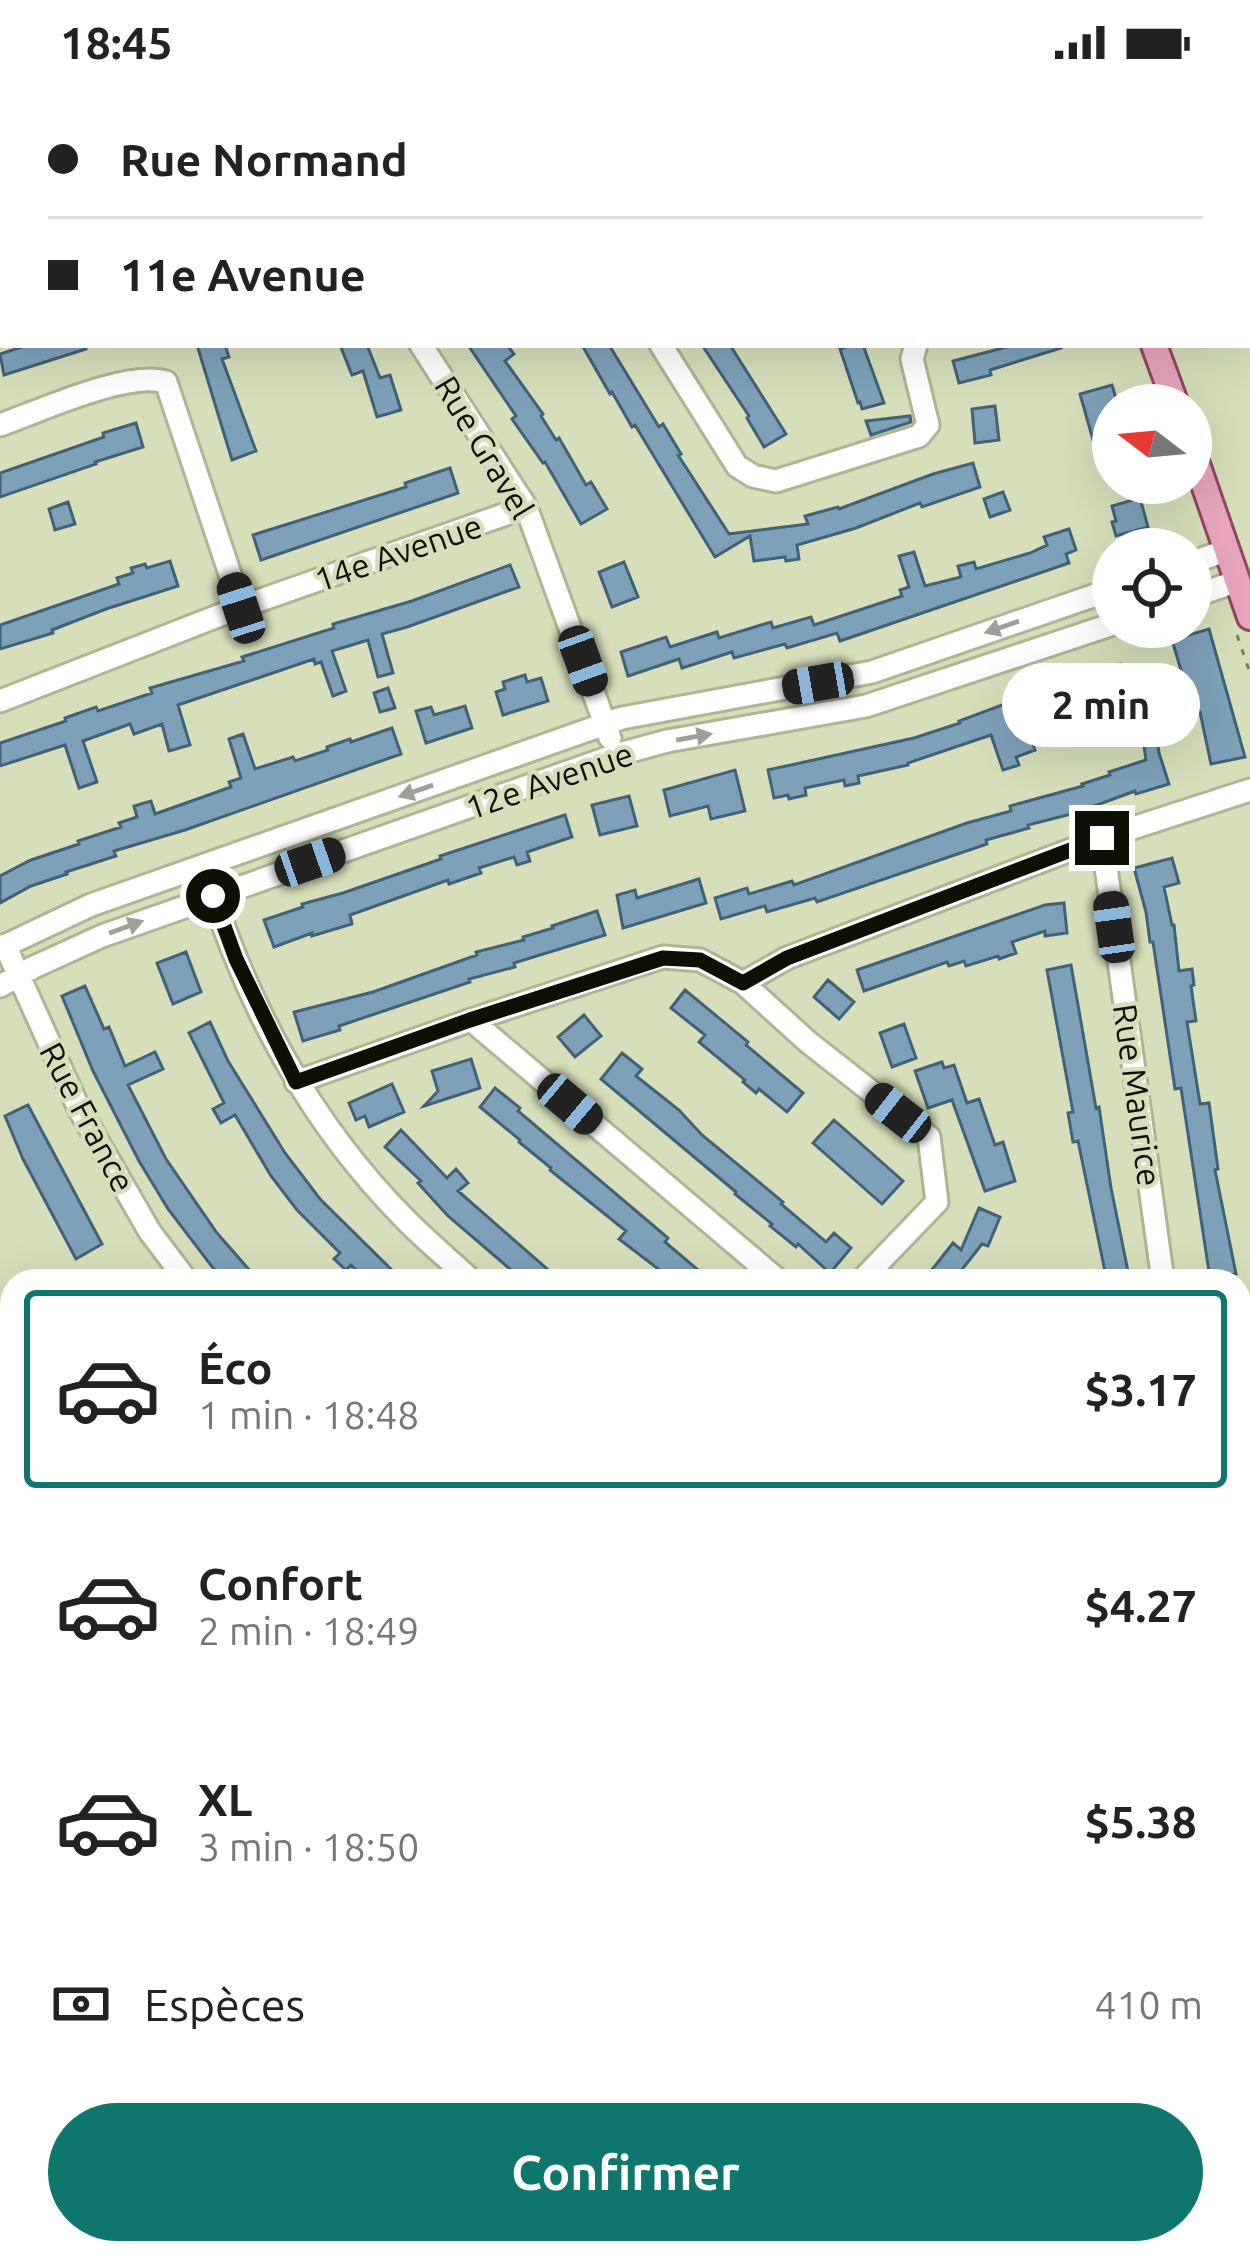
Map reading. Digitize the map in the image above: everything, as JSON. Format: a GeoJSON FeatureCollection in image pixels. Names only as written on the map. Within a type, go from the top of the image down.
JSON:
{"type":"FeatureCollection","features":[{"type":"Feature","properties":{"kind":"main road"},"geometry":{"type":"LineString","coordinates":[[1155,348],[1168,384]]}},
{"type":"Feature","properties":{"kind":"main road"},"geometry":{"type":"LineString","coordinates":[[1211,504],[1250,617]]}},
{"type":"Feature","properties":{"kind":"street","name":"Rue Gravel"},"geometry":{"type":"LineString","coordinates":[[424,348],[526,507],[616,755]]}},
{"type":"Feature","properties":{"kind":"street"},"geometry":{"type":"LineString","coordinates":[[663,348],[737,466],[776,481],[919,436],[928,425],[912,359],[915,348]]}},
{"type":"Feature","properties":{"kind":"street"},"geometry":{"type":"LineString","coordinates":[[0,425],[131,379],[166,382],[241,608]]}},
{"type":"Feature","properties":{"kind":"street","name":"14e Avenue"},"geometry":{"type":"LineString","coordinates":[[0,700],[526,507]]}},
{"type":"Feature","properties":{"kind":"street"},"geometry":{"type":"LineString","coordinates":[[1212,555],[1227,550]]}},
{"type":"Feature","properties":{"kind":"street"},"geometry":{"type":"LineString","coordinates":[[1212,590],[1238,581]]}},
{"type":"Feature","properties":{"kind":"street","name":"12e Avenue"},"geometry":{"type":"LineString","coordinates":[[3,946],[91,904],[633,715],[872,672],[1092,596]]}},
{"type":"Feature","properties":{"kind":"street","name":"12e Avenue"},"geometry":{"type":"LineString","coordinates":[[9,980],[102,936],[616,755],[667,741],[882,702],[1092,631]]}},
{"type":"Feature","properties":{"kind":"street"},"geometry":{"type":"LineString","coordinates":[[743,983],[787,958],[1102,838],[1250,790]]}},
{"type":"Feature","properties":{"kind":"street","name":"Rue Maurice"},"geometry":{"type":"LineString","coordinates":[[1102,838],[1161,1269]]}},
{"type":"Feature","properties":{"kind":"street"},"geometry":{"type":"LineString","coordinates":[[203,866],[236,959],[296,1082],[348,1154],[403,1217],[459,1269]]}},
{"type":"Feature","properties":{"kind":"street","name":"Rue France"},"geometry":{"type":"LineString","coordinates":[[3,946],[9,980],[150,1232],[178,1269]]}},
{"type":"Feature","properties":{"kind":"street"},"geometry":{"type":"LineString","coordinates":[[296,1082],[663,958],[700,960],[743,983],[808,1042],[928,1137],[938,1202],[873,1269]]}},
{"type":"Feature","properties":{"kind":"street"},"geometry":{"type":"LineString","coordinates":[[470,1020],[765,1269]]}},
{"type":"Feature","properties":{"kind":"building"},"geometry":{"type":"Polygon","coordinates":[[[19,348],[86,349],[4,375],[0,354],[19,348]]]}},
{"type":"Feature","properties":{"kind":"building"},"geometry":{"type":"Polygon","coordinates":[[[198,348],[226,348],[229,357],[222,359],[256,451],[232,460],[198,348]]]}},
{"type":"Feature","properties":{"kind":"building"},"geometry":{"type":"Polygon","coordinates":[[[341,348],[368,348],[380,378],[390,375],[401,410],[377,417],[363,371],[352,375],[341,348]]]}},
{"type":"Feature","properties":{"kind":"building"},"geometry":{"type":"Polygon","coordinates":[[[470,348],[509,348],[514,354],[505,361],[586,485],[591,482],[607,509],[581,524],[545,462],[512,419],[516,416],[470,348]]]}},
{"type":"Feature","properties":{"kind":"building"},"geometry":{"type":"Polygon","coordinates":[[[584,348],[611,348],[729,534],[808,524],[805,516],[973,463],[980,487],[797,545],[799,559],[754,561],[750,536],[715,557],[635,425],[610,394],[584,348]]]}},
{"type":"Feature","properties":{"kind":"building"},"geometry":{"type":"Polygon","coordinates":[[[704,348],[732,348],[786,434],[764,447],[704,348]]]}},
{"type":"Feature","properties":{"kind":"building"},"geometry":{"type":"Polygon","coordinates":[[[864,348],[884,403],[862,409],[840,349],[864,348]]]}},
{"type":"Feature","properties":{"kind":"building"},"geometry":{"type":"Polygon","coordinates":[[[1003,348],[1061,348],[959,383],[953,361],[1003,348]]]}},
{"type":"Feature","properties":{"kind":"building"},"geometry":{"type":"Polygon","coordinates":[[[1092,391],[1092,436],[1080,394],[1092,391]]]}},
{"type":"Feature","properties":{"kind":"building"},"geometry":{"type":"Polygon","coordinates":[[[995,406],[999,440],[975,443],[972,409],[995,406]]]}},
{"type":"Feature","properties":{"kind":"building"},"geometry":{"type":"Polygon","coordinates":[[[910,416],[911,422],[871,435],[866,421],[910,416]]]}},
{"type":"Feature","properties":{"kind":"building"},"geometry":{"type":"Polygon","coordinates":[[[136,423],[143,447],[0,497],[0,473],[136,423]]]}},
{"type":"Feature","properties":{"kind":"building"},"geometry":{"type":"Polygon","coordinates":[[[450,468],[458,493],[261,560],[253,535],[406,487],[405,483],[450,468]]]}},
{"type":"Feature","properties":{"kind":"building"},"geometry":{"type":"Polygon","coordinates":[[[1003,492],[1010,510],[990,517],[984,499],[1003,492]]]}},
{"type":"Feature","properties":{"kind":"building"},"geometry":{"type":"Polygon","coordinates":[[[68,502],[75,524],[55,530],[49,509],[68,502]]]}},
{"type":"Feature","properties":{"kind":"building"},"geometry":{"type":"Polygon","coordinates":[[[1142,504],[1148,527],[1114,528],[1112,506],[1142,504]]]}},
{"type":"Feature","properties":{"kind":"building"},"geometry":{"type":"Polygon","coordinates":[[[1069,529],[1076,550],[1066,554],[1069,563],[840,641],[837,633],[734,658],[732,652],[682,668],[679,659],[628,676],[621,652],[666,637],[670,647],[771,622],[773,628],[811,617],[814,625],[902,596],[900,590],[909,587],[899,556],[914,552],[925,586],[961,577],[958,566],[974,562],[976,569],[1030,553],[1047,545],[1044,537],[1069,529]]]}},
{"type":"Feature","properties":{"kind":"building"},"geometry":{"type":"Polygon","coordinates":[[[170,561],[178,586],[0,649],[0,625],[119,584],[117,578],[133,573],[131,568],[170,561]]]}},
{"type":"Feature","properties":{"kind":"building"},"geometry":{"type":"Polygon","coordinates":[[[624,562],[638,597],[612,607],[599,572],[624,562]]]}},
{"type":"Feature","properties":{"kind":"building"},"geometry":{"type":"Polygon","coordinates":[[[510,565],[519,587],[382,634],[393,673],[378,677],[368,640],[332,651],[346,691],[333,696],[321,662],[315,664],[314,659],[178,705],[190,745],[169,751],[162,724],[134,734],[130,724],[83,741],[97,782],[79,788],[65,745],[0,766],[0,743],[510,565]]]}},
{"type":"Feature","properties":{"kind":"building"},"geometry":{"type":"Polygon","coordinates":[[[1212,640],[1245,757],[1211,764],[1200,712],[1194,714],[1174,648],[1212,648],[1212,640]]]}},
{"type":"Feature","properties":{"kind":"building"},"geometry":{"type":"Polygon","coordinates":[[[1120,664],[1127,691],[1078,704],[1071,678],[1120,664]]]}},
{"type":"Feature","properties":{"kind":"building"},"geometry":{"type":"Polygon","coordinates":[[[525,675],[527,682],[541,678],[548,701],[503,715],[496,692],[505,689],[503,682],[525,675]]]}},
{"type":"Feature","properties":{"kind":"building"},"geometry":{"type":"Polygon","coordinates":[[[388,688],[395,708],[380,712],[374,693],[388,688]]]}},
{"type":"Feature","properties":{"kind":"building"},"geometry":{"type":"Polygon","coordinates":[[[1040,691],[1049,721],[1027,728],[1035,750],[1016,757],[1019,765],[1003,770],[991,735],[908,765],[858,776],[859,783],[845,786],[844,780],[805,788],[806,795],[774,798],[768,770],[914,738],[1040,691]]]}},
{"type":"Feature","properties":{"kind":"building"},"geometry":{"type":"Polygon","coordinates":[[[465,706],[472,728],[426,743],[416,711],[431,707],[434,715],[465,706]]]}},
{"type":"Feature","properties":{"kind":"building"},"geometry":{"type":"Polygon","coordinates":[[[1155,723],[1169,784],[1028,825],[986,840],[987,844],[817,902],[815,898],[767,912],[765,906],[721,919],[715,898],[747,888],[749,894],[792,881],[794,885],[1146,760],[1141,725],[1155,723]]]}},
{"type":"Feature","properties":{"kind":"building"},"geometry":{"type":"Polygon","coordinates":[[[392,728],[401,754],[114,851],[116,856],[31,886],[0,903],[0,876],[121,827],[119,823],[137,817],[134,806],[151,801],[155,814],[231,787],[229,782],[241,778],[229,739],[243,734],[255,769],[293,757],[295,761],[392,728]]]}},
{"type":"Feature","properties":{"kind":"building"},"geometry":{"type":"Polygon","coordinates":[[[735,770],[745,811],[711,819],[708,806],[670,816],[664,790],[735,770]]]}},
{"type":"Feature","properties":{"kind":"building"},"geometry":{"type":"Polygon","coordinates":[[[629,796],[637,826],[600,835],[592,805],[629,796]]]}},
{"type":"Feature","properties":{"kind":"building"},"geometry":{"type":"Polygon","coordinates":[[[565,815],[572,837],[527,852],[530,861],[517,865],[514,857],[479,868],[481,873],[350,915],[352,924],[274,947],[264,920],[565,815]]]}},
{"type":"Feature","properties":{"kind":"building"},"geometry":{"type":"Polygon","coordinates":[[[1172,858],[1179,883],[1164,887],[1179,971],[1192,969],[1196,1021],[1187,1022],[1200,1104],[1209,1103],[1215,1170],[1235,1269],[1209,1269],[1181,1088],[1175,1089],[1153,942],[1134,868],[1172,858]]]}},
{"type":"Feature","properties":{"kind":"building"},"geometry":{"type":"Polygon","coordinates":[[[699,879],[706,903],[623,928],[617,895],[635,890],[637,898],[699,879]]]}},
{"type":"Feature","properties":{"kind":"building"},"geometry":{"type":"Polygon","coordinates":[[[1064,903],[1067,933],[1045,936],[1045,931],[1012,942],[1016,953],[999,959],[966,966],[964,961],[949,966],[947,962],[864,991],[857,970],[1045,905],[1064,903]]]}},
{"type":"Feature","properties":{"kind":"building"},"geometry":{"type":"Polygon","coordinates":[[[597,911],[605,935],[514,963],[515,967],[469,979],[303,1041],[294,1012],[373,992],[597,911]]]}},
{"type":"Feature","properties":{"kind":"building"},"geometry":{"type":"Polygon","coordinates":[[[186,952],[201,992],[173,1004],[157,963],[186,952]]]}},
{"type":"Feature","properties":{"kind":"building"},"geometry":{"type":"Polygon","coordinates":[[[1071,965],[1128,1269],[1105,1269],[1078,1141],[1073,1142],[1068,1113],[1073,1112],[1047,970],[1071,965]]]}},
{"type":"Feature","properties":{"kind":"building"},"geometry":{"type":"Polygon","coordinates":[[[828,980],[854,1002],[839,1019],[814,997],[828,980]]]}},
{"type":"Feature","properties":{"kind":"building"},"geometry":{"type":"Polygon","coordinates":[[[85,986],[125,1066],[155,1052],[163,1069],[128,1085],[166,1159],[217,1233],[248,1269],[214,1269],[168,1209],[93,1071],[62,996],[85,986]]]}},
{"type":"Feature","properties":{"kind":"building"},"geometry":{"type":"Polygon","coordinates":[[[685,990],[803,1093],[787,1112],[759,1089],[756,1093],[699,1042],[705,1035],[671,1008],[685,990]]]}},
{"type":"Feature","properties":{"kind":"building"},"geometry":{"type":"Polygon","coordinates":[[[584,1015],[601,1036],[575,1057],[558,1037],[584,1015]]]}},
{"type":"Feature","properties":{"kind":"building"},"geometry":{"type":"Polygon","coordinates":[[[210,1022],[228,1061],[285,1153],[320,1199],[391,1269],[351,1265],[345,1269],[334,1259],[340,1253],[271,1176],[235,1115],[221,1123],[213,1109],[224,1103],[189,1033],[210,1022]]]}},
{"type":"Feature","properties":{"kind":"building"},"geometry":{"type":"Polygon","coordinates":[[[904,1024],[916,1058],[892,1067],[880,1033],[904,1024]]]}},
{"type":"Feature","properties":{"kind":"building"},"geometry":{"type":"Polygon","coordinates":[[[622,1053],[642,1069],[636,1076],[781,1204],[826,1242],[834,1233],[851,1248],[833,1269],[826,1269],[601,1079],[622,1053]]]}},
{"type":"Feature","properties":{"kind":"building"},"geometry":{"type":"Polygon","coordinates":[[[471,1059],[480,1088],[424,1106],[438,1091],[432,1071],[471,1059]]]}},
{"type":"Feature","properties":{"kind":"building"},"geometry":{"type":"Polygon","coordinates":[[[942,1062],[944,1068],[954,1065],[967,1103],[979,1099],[995,1145],[1003,1142],[1015,1181],[985,1191],[952,1100],[928,1108],[915,1071],[942,1062]]]}},
{"type":"Feature","properties":{"kind":"building"},"geometry":{"type":"Polygon","coordinates":[[[392,1084],[404,1112],[369,1127],[365,1116],[356,1120],[349,1103],[392,1084]]]}},
{"type":"Feature","properties":{"kind":"building"},"geometry":{"type":"Polygon","coordinates":[[[495,1088],[668,1238],[665,1242],[697,1269],[658,1269],[619,1239],[626,1231],[480,1107],[495,1088]]]}},
{"type":"Feature","properties":{"kind":"building"},"geometry":{"type":"Polygon","coordinates":[[[28,1105],[102,1244],[76,1259],[5,1116],[28,1105]]]}},
{"type":"Feature","properties":{"kind":"building"},"geometry":{"type":"Polygon","coordinates":[[[834,1120],[903,1181],[882,1204],[813,1143],[834,1120]]]}},
{"type":"Feature","properties":{"kind":"building"},"geometry":{"type":"Polygon","coordinates":[[[401,1130],[447,1178],[456,1169],[468,1183],[458,1191],[547,1269],[510,1269],[448,1216],[418,1183],[421,1181],[385,1147],[401,1130]]]}},
{"type":"Feature","properties":{"kind":"building"},"geometry":{"type":"Polygon","coordinates":[[[979,1208],[1000,1217],[988,1246],[982,1244],[962,1269],[932,1269],[953,1243],[961,1250],[979,1208]]]}},
{"type":"Feature","properties":{"kind":"route"},"geometry":{"type":"LineString","coordinates":[[213,896],[236,959],[296,1082],[663,958],[700,960],[743,983],[787,958],[1102,838]]}}]}
